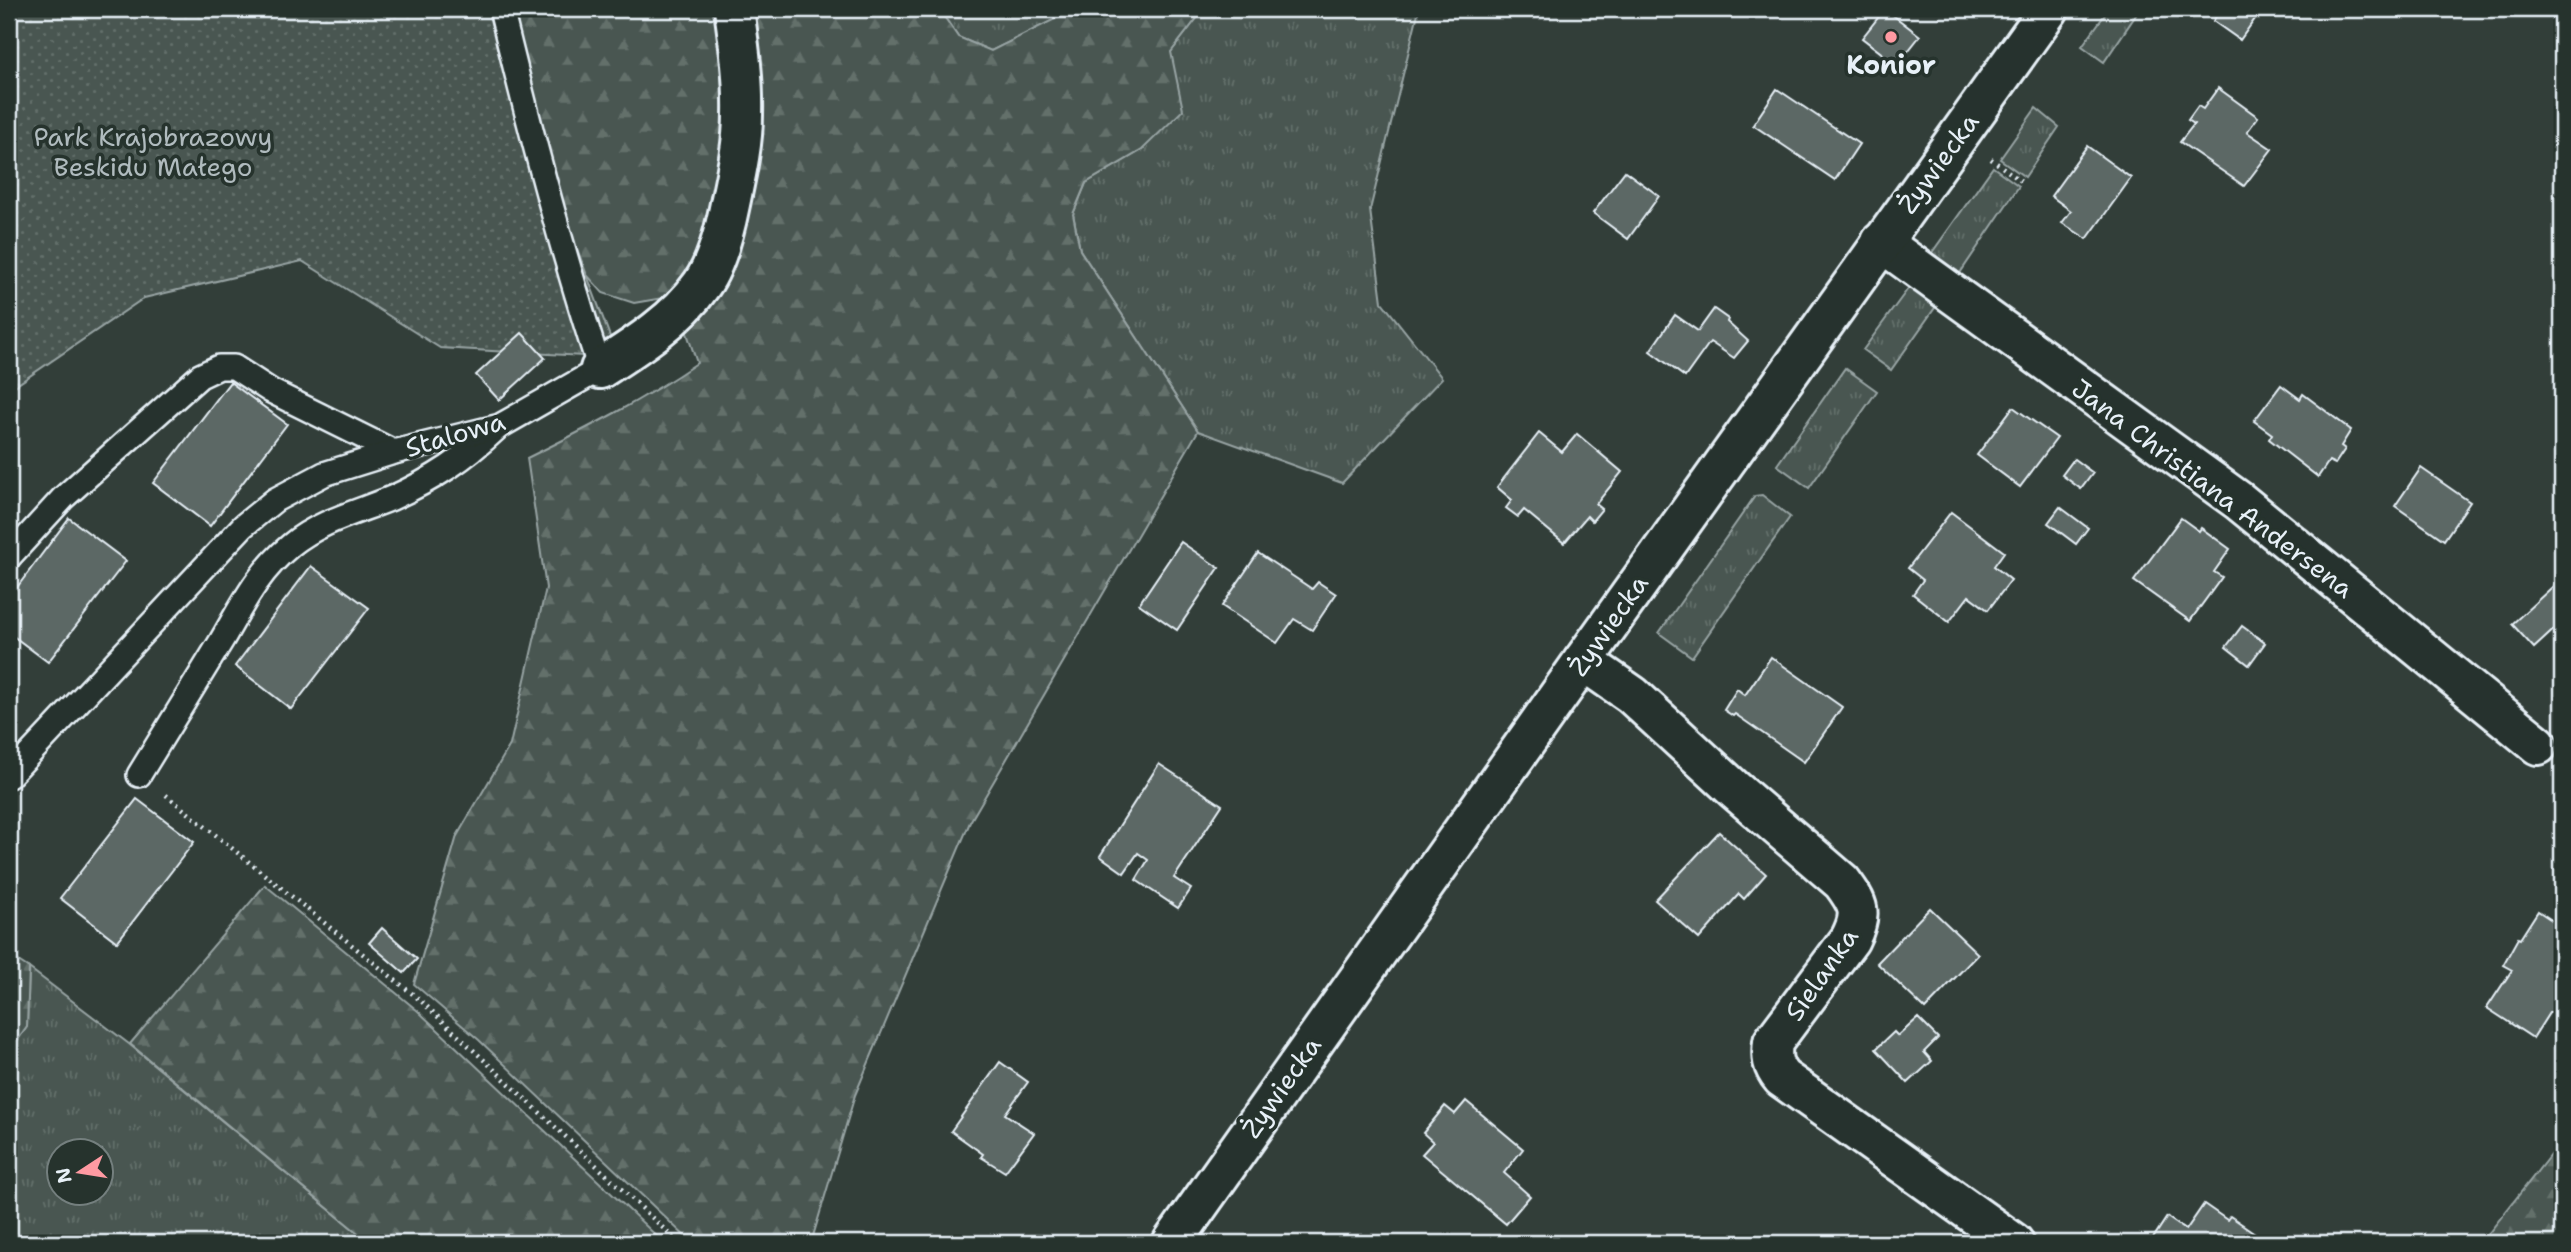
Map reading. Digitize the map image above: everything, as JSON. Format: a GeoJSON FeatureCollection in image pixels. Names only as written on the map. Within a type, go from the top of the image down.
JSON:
{"type":"FeatureCollection","features":[{"type":"Feature","properties":{"kind":"street","name":"Stalowa"},"geometry":{"type":"LineString","coordinates":[[600,369],[663,324],[703,284],[724,235],[743,116],[741,56],[734,9]]}},
{"type":"Feature","properties":{"kind":"street","name":"Żywiecka"},"geometry":{"type":"LineString","coordinates":[[1172,1243],[1583,661],[2049,9]]}},
{"type":"Feature","properties":{"kind":"street","name":"Jana Christiana Andersena"},"geometry":{"type":"LineString","coordinates":[[1881,242],[2239,501],[2538,745]]}},
{"type":"Feature","properties":{"kind":"street","name":"Sielanka"},"geometry":{"type":"LineString","coordinates":[[1583,661],[1632,695],[1735,790],[1842,882],[1856,901],[1859,921],[1850,939],[1773,1042],[1773,1067],[1782,1078],[2014,1243]]}},
{"type":"Feature","properties":{"kind":"lane"},"geometry":{"type":"LineString","coordinates":[[501,9],[569,274],[600,369]]}},
{"type":"Feature","properties":{"kind":"lane"},"geometry":{"type":"LineString","coordinates":[[9,557],[63,498],[200,376],[219,367],[234,367],[271,391],[394,452]]}},
{"type":"Feature","properties":{"kind":"lane","name":"Stalowa"},"geometry":{"type":"LineString","coordinates":[[9,776],[243,526],[275,500],[324,474],[394,452],[500,426],[600,369]]}},
{"type":"Feature","properties":{"kind":"lane"},"geometry":{"type":"LineString","coordinates":[[139,775],[227,632],[245,597],[269,565],[292,544],[328,522],[391,498],[441,474],[470,454],[500,426]]}},
{"type":"Feature","properties":{"kind":"path"},"geometry":{"type":"LineString","coordinates":[[1996,163],[2024,183]]}},
{"type":"Feature","properties":{"kind":"path"},"geometry":{"type":"LineString","coordinates":[[187,809],[420,1000],[679,1243]]}},
{"type":"Feature","properties":{"kind":"green space","name":"Park Krajobrazowy Beskidu Małego"},"geometry":{"type":"Polygon","coordinates":[[[9,9],[487,9],[618,358],[440,348],[302,261],[144,298],[9,390],[9,9]]]}},
{"type":"Feature","properties":{"kind":"green space"},"geometry":{"type":"Polygon","coordinates":[[[510,9],[724,9],[726,172],[688,281],[663,298],[634,303],[603,293],[578,265],[510,9]]]}},
{"type":"Feature","properties":{"kind":"green space"},"geometry":{"type":"Polygon","coordinates":[[[746,9],[939,9],[958,37],[991,51],[1075,9],[1204,9],[1171,52],[1183,110],[1142,150],[1086,183],[1073,214],[1080,250],[1198,431],[970,822],[855,1095],[811,1243],[692,1243],[479,1040],[414,984],[457,836],[510,745],[546,588],[527,458],[614,414],[697,363],[685,327],[715,290],[746,9]]]}},
{"type":"Feature","properties":{"kind":"green space"},"geometry":{"type":"Polygon","coordinates":[[[939,9],[1075,9],[991,51],[958,37],[939,9]]]}},
{"type":"Feature","properties":{"kind":"green space"},"geometry":{"type":"Polygon","coordinates":[[[1204,9],[1419,9],[1370,210],[1382,302],[1442,378],[1342,483],[1198,431],[1080,250],[1073,214],[1086,183],[1142,150],[1171,52],[1204,9]]]}},
{"type":"Feature","properties":{"kind":"green space"},"geometry":{"type":"Polygon","coordinates":[[[2109,9],[2140,9],[2104,62],[2082,46],[2109,9]]]}},
{"type":"Feature","properties":{"kind":"green space"},"geometry":{"type":"Polygon","coordinates":[[[2036,108],[2059,127],[2025,177],[2000,159],[2036,108]]]}},
{"type":"Feature","properties":{"kind":"green space"},"geometry":{"type":"Polygon","coordinates":[[[1993,167],[2019,186],[1956,279],[1940,268],[1931,254],[1993,167]]]}},
{"type":"Feature","properties":{"kind":"green space"},"geometry":{"type":"Polygon","coordinates":[[[1910,286],[1939,302],[1891,370],[1863,350],[1910,286]]]}},
{"type":"Feature","properties":{"kind":"green space"},"geometry":{"type":"Polygon","coordinates":[[[1845,368],[1877,391],[1809,488],[1777,465],[1845,368]]]}},
{"type":"Feature","properties":{"kind":"green space"},"geometry":{"type":"Polygon","coordinates":[[[1762,495],[1790,517],[1692,657],[1659,633],[1755,496],[1762,495]]]}},
{"type":"Feature","properties":{"kind":"green space"},"geometry":{"type":"Polygon","coordinates":[[[265,885],[418,1011],[664,1243],[370,1243],[130,1044],[265,885]]]}},
{"type":"Feature","properties":{"kind":"green space"},"geometry":{"type":"Polygon","coordinates":[[[9,955],[29,968],[27,1027],[9,1052],[9,955]]]}},
{"type":"Feature","properties":{"kind":"green space"},"geometry":{"type":"Polygon","coordinates":[[[29,968],[129,1044],[370,1243],[9,1243],[9,1052],[27,1027],[29,968]]]}},
{"type":"Feature","properties":{"kind":"green space"},"geometry":{"type":"Polygon","coordinates":[[[2562,1140],[2562,1243],[2481,1243],[2562,1140]]]}},
{"type":"Feature","properties":{"kind":"building","name":"Konior"},"geometry":{"type":"Polygon","coordinates":[[[1885,9],[1920,36],[1897,65],[1862,38],[1885,9]]]}},
{"type":"Feature","properties":{"kind":"building"},"geometry":{"type":"Polygon","coordinates":[[[2221,9],[2262,9],[2240,40],[2213,21],[2221,9]]]}},
{"type":"Feature","properties":{"kind":"building"},"geometry":{"type":"Polygon","coordinates":[[[2218,88],[2258,117],[2247,132],[2272,149],[2244,186],[2180,142],[2194,124],[2188,120],[2198,106],[2203,109],[2218,88]]]}},
{"type":"Feature","properties":{"kind":"building"},"geometry":{"type":"Polygon","coordinates":[[[1777,89],[1859,144],[1835,180],[1753,125],[1777,89]]]}},
{"type":"Feature","properties":{"kind":"building"},"geometry":{"type":"Polygon","coordinates":[[[2087,146],[2131,178],[2087,239],[2062,223],[2071,211],[2051,196],[2087,146]]]}},
{"type":"Feature","properties":{"kind":"building"},"geometry":{"type":"Polygon","coordinates":[[[1625,171],[1659,196],[1628,239],[1593,213],[1625,171]]]}},
{"type":"Feature","properties":{"kind":"building"},"geometry":{"type":"Polygon","coordinates":[[[1714,309],[1728,319],[1727,322],[1748,341],[1734,358],[1710,342],[1685,377],[1650,351],[1675,315],[1698,331],[1714,309]]]}},
{"type":"Feature","properties":{"kind":"building"},"geometry":{"type":"Polygon","coordinates":[[[522,333],[545,358],[499,400],[476,375],[522,333]]]}},
{"type":"Feature","properties":{"kind":"building"},"geometry":{"type":"Polygon","coordinates":[[[230,382],[287,424],[210,526],[153,483],[230,382]]]}},
{"type":"Feature","properties":{"kind":"building"},"geometry":{"type":"Polygon","coordinates":[[[2281,385],[2300,399],[2303,394],[2351,430],[2341,446],[2345,449],[2335,464],[2329,461],[2318,477],[2269,439],[2272,434],[2254,421],[2281,385]]]}},
{"type":"Feature","properties":{"kind":"building"},"geometry":{"type":"Polygon","coordinates":[[[2013,407],[2057,438],[2020,487],[1977,455],[2013,407]]]}},
{"type":"Feature","properties":{"kind":"building"},"geometry":{"type":"Polygon","coordinates":[[[1539,433],[1562,452],[1577,434],[1622,472],[1596,504],[1602,509],[1592,521],[1587,516],[1564,543],[1524,510],[1518,517],[1506,508],[1512,500],[1497,487],[1539,433]]]}},
{"type":"Feature","properties":{"kind":"building"},"geometry":{"type":"Polygon","coordinates":[[[2074,459],[2093,473],[2081,489],[2062,475],[2074,459]]]}},
{"type":"Feature","properties":{"kind":"building"},"geometry":{"type":"Polygon","coordinates":[[[2421,468],[2470,502],[2444,540],[2395,506],[2421,468]]]}},
{"type":"Feature","properties":{"kind":"building"},"geometry":{"type":"Polygon","coordinates":[[[2060,507],[2088,528],[2076,544],[2048,523],[2060,507]]]}},
{"type":"Feature","properties":{"kind":"building"},"geometry":{"type":"Polygon","coordinates":[[[1951,512],[2004,552],[1994,566],[2011,580],[1988,610],[1969,596],[1949,622],[1913,594],[1923,580],[1908,568],[1951,512]]]}},
{"type":"Feature","properties":{"kind":"building"},"geometry":{"type":"Polygon","coordinates":[[[69,518],[126,561],[48,662],[9,633],[9,598],[69,518]]]}},
{"type":"Feature","properties":{"kind":"building"},"geometry":{"type":"Polygon","coordinates":[[[2181,518],[2199,531],[2201,528],[2230,549],[2214,572],[2222,577],[2190,621],[2134,581],[2181,518]]]}},
{"type":"Feature","properties":{"kind":"building"},"geometry":{"type":"Polygon","coordinates":[[[1181,542],[1219,568],[1177,630],[1139,604],[1181,542]]]}},
{"type":"Feature","properties":{"kind":"building"},"geometry":{"type":"Polygon","coordinates":[[[1258,553],[1312,589],[1318,582],[1336,594],[1312,630],[1294,619],[1277,643],[1222,606],[1258,553]]]}},
{"type":"Feature","properties":{"kind":"building"},"geometry":{"type":"Polygon","coordinates":[[[311,566],[369,608],[291,709],[235,666],[311,566]]]}},
{"type":"Feature","properties":{"kind":"building"},"geometry":{"type":"Polygon","coordinates":[[[2562,578],[2562,630],[2558,626],[2534,648],[2512,624],[2562,578]]]}},
{"type":"Feature","properties":{"kind":"building"},"geometry":{"type":"Polygon","coordinates":[[[2242,626],[2265,643],[2249,665],[2226,647],[2242,626]]]}},
{"type":"Feature","properties":{"kind":"building"},"geometry":{"type":"Polygon","coordinates":[[[1771,657],[1842,707],[1804,762],[1735,714],[1733,716],[1724,710],[1737,689],[1745,695],[1771,657]]]}},
{"type":"Feature","properties":{"kind":"building"},"geometry":{"type":"Polygon","coordinates":[[[1159,764],[1222,805],[1174,878],[1191,889],[1178,908],[1136,880],[1148,860],[1138,853],[1124,873],[1100,856],[1159,764]]]}},
{"type":"Feature","properties":{"kind":"building"},"geometry":{"type":"Polygon","coordinates":[[[137,799],[194,842],[117,942],[60,898],[137,799]]]}},
{"type":"Feature","properties":{"kind":"building"},"geometry":{"type":"Polygon","coordinates":[[[1719,832],[1766,874],[1744,899],[1739,894],[1699,939],[1655,900],[1719,832]]]}},
{"type":"Feature","properties":{"kind":"building"},"geometry":{"type":"Polygon","coordinates":[[[1930,908],[1978,954],[1925,1009],[1877,963],[1930,908]]]}},
{"type":"Feature","properties":{"kind":"building"},"geometry":{"type":"Polygon","coordinates":[[[2538,911],[2562,927],[2562,1010],[2549,1013],[2533,1038],[2487,1008],[2512,970],[2503,965],[2538,911]]]}},
{"type":"Feature","properties":{"kind":"building"},"geometry":{"type":"Polygon","coordinates":[[[382,928],[417,959],[404,973],[369,943],[382,928]]]}},
{"type":"Feature","properties":{"kind":"building"},"geometry":{"type":"Polygon","coordinates":[[[1918,1018],[1938,1038],[1924,1052],[1932,1061],[1908,1083],[1876,1049],[1894,1032],[1898,1036],[1918,1018]]]}},
{"type":"Feature","properties":{"kind":"building"},"geometry":{"type":"Polygon","coordinates":[[[1000,1062],[1028,1082],[1005,1114],[1034,1133],[1005,1172],[981,1157],[983,1154],[951,1131],[1000,1062]]]}},
{"type":"Feature","properties":{"kind":"building"},"geometry":{"type":"Polygon","coordinates":[[[1466,1101],[1523,1149],[1504,1173],[1530,1196],[1506,1224],[1422,1154],[1433,1142],[1423,1133],[1445,1106],[1455,1114],[1466,1101]]]}},
{"type":"Feature","properties":{"kind":"building"},"geometry":{"type":"Polygon","coordinates":[[[2204,1204],[2227,1220],[2230,1216],[2265,1240],[2263,1243],[2150,1243],[2167,1217],[2186,1230],[2204,1204]]]}},
{"type":"Feature","properties":{"kind":"place","name":"Konior"},"geometry":{"type":"Point","coordinates":[1891,37]}}]}
